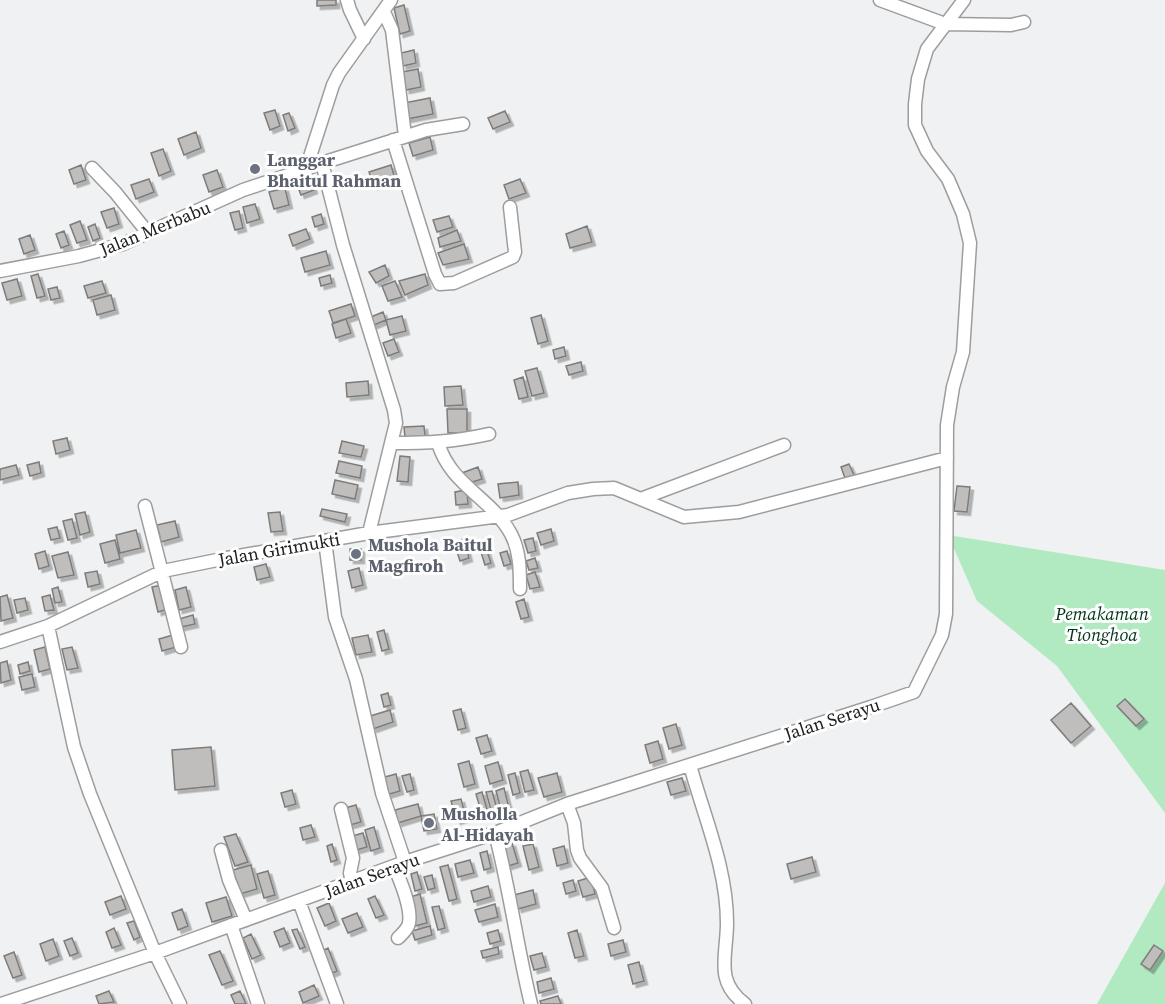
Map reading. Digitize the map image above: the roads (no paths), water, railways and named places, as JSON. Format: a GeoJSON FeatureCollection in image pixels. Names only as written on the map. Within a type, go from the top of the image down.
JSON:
{"type":"FeatureCollection","features":[{"type":"Feature","properties":{"kind":"street"},"geometry":{"type":"LineString","coordinates":[[347,0],[364,39]]}},
{"type":"Feature","properties":{"kind":"street"},"geometry":{"type":"LineString","coordinates":[[306,169],[339,73],[391,0]]}},
{"type":"Feature","properties":{"kind":"street"},"geometry":{"type":"LineString","coordinates":[[880,0],[945,24],[1011,25],[1024,22]]}},
{"type":"Feature","properties":{"kind":"street"},"geometry":{"type":"LineString","coordinates":[[947,458],[947,425],[953,387],[963,352],[966,325],[970,243],[963,214],[948,179],[927,151],[915,125],[918,79],[927,49],[964,0]]}},
{"type":"Feature","properties":{"kind":"street"},"geometry":{"type":"LineString","coordinates":[[384,12],[392,30],[405,136]]}},
{"type":"Feature","properties":{"kind":"street","name":"Jalan Merbabu"},"geometry":{"type":"LineString","coordinates":[[0,271],[96,253],[148,233],[243,190],[405,136],[463,124]]}},
{"type":"Feature","properties":{"kind":"street"},"geometry":{"type":"LineString","coordinates":[[393,140],[440,284],[454,284],[513,256],[515,252],[510,207]]}},
{"type":"Feature","properties":{"kind":"street"},"geometry":{"type":"LineString","coordinates":[[322,164],[343,245],[396,423],[369,533]]}},
{"type":"Feature","properties":{"kind":"street"},"geometry":{"type":"LineString","coordinates":[[92,168],[148,233]]}},
{"type":"Feature","properties":{"kind":"street"},"geometry":{"type":"LineString","coordinates":[[391,443],[438,443],[489,434]]}},
{"type":"Feature","properties":{"kind":"street"},"geometry":{"type":"LineString","coordinates":[[438,443],[442,456],[450,469],[499,516],[511,534],[519,562],[520,589]]}},
{"type":"Feature","properties":{"kind":"street"},"geometry":{"type":"LineString","coordinates":[[643,498],[784,445]]}},
{"type":"Feature","properties":{"kind":"street","name":"Jalan Girimukti"},"geometry":{"type":"LineString","coordinates":[[0,642],[48,626],[163,571],[284,547],[499,516],[568,493],[593,489],[614,488],[643,498],[660,508],[684,517],[718,515],[759,507],[947,458]]}},
{"type":"Feature","properties":{"kind":"street","name":"Jalan Serayu"},"geometry":{"type":"LineString","coordinates":[[1,1000],[155,954],[400,864],[495,833],[567,804],[914,692],[942,636],[946,614],[947,458]]}},
{"type":"Feature","properties":{"kind":"street"},"geometry":{"type":"LineString","coordinates":[[145,506],[181,647]]}},
{"type":"Feature","properties":{"kind":"street"},"geometry":{"type":"LineString","coordinates":[[325,542],[335,617],[356,679],[400,864],[409,921],[405,931],[398,938]]}},
{"type":"Feature","properties":{"kind":"street"},"geometry":{"type":"LineString","coordinates":[[48,626],[61,693],[83,775],[155,954],[180,1004]]}},
{"type":"Feature","properties":{"kind":"street"},"geometry":{"type":"LineString","coordinates":[[690,765],[718,858],[725,896],[727,921],[724,978],[736,998],[745,1004]]}},
{"type":"Feature","properties":{"kind":"street"},"geometry":{"type":"LineString","coordinates":[[567,804],[573,817],[580,858],[602,888],[614,928]]}},
{"type":"Feature","properties":{"kind":"street"},"geometry":{"type":"LineString","coordinates":[[340,809],[353,858],[350,873],[352,882]]}},
{"type":"Feature","properties":{"kind":"street"},"geometry":{"type":"LineString","coordinates":[[495,833],[507,881],[531,1004]]}},
{"type":"Feature","properties":{"kind":"street"},"geometry":{"type":"LineString","coordinates":[[221,850],[229,880],[246,920]]}},
{"type":"Feature","properties":{"kind":"street"},"geometry":{"type":"LineString","coordinates":[[299,901],[337,1004]]}},
{"type":"Feature","properties":{"kind":"street"},"geometry":{"type":"LineString","coordinates":[[231,925],[258,1004]]}},
{"type":"Feature","properties":{"kind":"place","name":"Langgar Bhaitul Rahman"},"geometry":{"type":"Point","coordinates":[255,169]}},
{"type":"Feature","properties":{"kind":"place","name":"Mushola Baitul Magfiroh"},"geometry":{"type":"Point","coordinates":[356,554]}},
{"type":"Feature","properties":{"kind":"place","name":"Musholla Al-Hidayah"},"geometry":{"type":"Point","coordinates":[429,823]}},
{"type":"Feature","properties":{"kind":"park label","name":"Pemakaman Tionghoa"},"geometry":{"type":"Point","coordinates":[1102,623]}}]}
